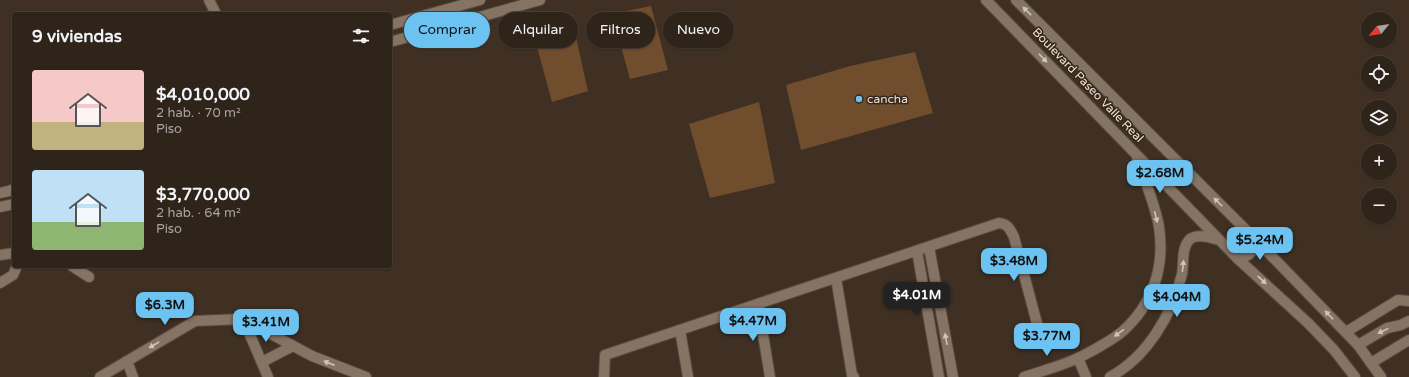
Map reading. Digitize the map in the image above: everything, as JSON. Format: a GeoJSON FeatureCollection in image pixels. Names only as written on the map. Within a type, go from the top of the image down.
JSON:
{"type":"FeatureCollection","features":[{"type":"Feature","properties":{"kind":"street"},"geometry":{"type":"LineString","coordinates":[[209,0],[215,12]]}},
{"type":"Feature","properties":{"kind":"street"},"geometry":{"type":"LineString","coordinates":[[438,12],[480,0]]}},
{"type":"Feature","properties":{"kind":"street"},"geometry":{"type":"LineString","coordinates":[[490,13],[522,2],[540,0]]}},
{"type":"Feature","properties":{"kind":"street","name":"Boulevard Paseo Valle Real"},"geometry":{"type":"LineString","coordinates":[[986,0],[1238,259],[1308,323],[1334,350],[1355,377]]}},
{"type":"Feature","properties":{"kind":"street","name":"Boulevard Paseo Valle Real"},"geometry":{"type":"LineString","coordinates":[[1016,0],[1346,332],[1358,345],[1381,377]]}},
{"type":"Feature","properties":{"kind":"street"},"geometry":{"type":"LineString","coordinates":[[452,8],[454,12]]}},
{"type":"Feature","properties":{"kind":"street"},"geometry":{"type":"LineString","coordinates":[[392,24],[404,21]]}},
{"type":"Feature","properties":{"kind":"street"},"geometry":{"type":"LineString","coordinates":[[392,41],[404,38]]}},
{"type":"Feature","properties":{"kind":"street"},"geometry":{"type":"LineString","coordinates":[[1024,377],[1050,373],[1122,332],[1140,312],[1152,293],[1159,270],[1159,227],[1153,203],[1135,153]]}},
{"type":"Feature","properties":{"kind":"street"},"geometry":{"type":"LineString","coordinates":[[0,193],[12,190]]}},
{"type":"Feature","properties":{"kind":"street"},"geometry":{"type":"LineString","coordinates":[[0,207],[12,204]]}},
{"type":"Feature","properties":{"kind":"street"},"geometry":{"type":"LineString","coordinates":[[604,377],[605,355],[999,223],[1005,224],[1010,228],[1014,237],[1039,331]]}},
{"type":"Feature","properties":{"kind":"street"},"geometry":{"type":"LineString","coordinates":[[1110,377],[1132,362],[1144,350],[1161,326],[1172,304],[1182,274],[1185,247],[1190,239],[1200,236],[1220,240]]}},
{"type":"Feature","properties":{"kind":"street"},"geometry":{"type":"LineString","coordinates":[[1238,259],[1250,254],[1254,249],[1255,239]]}},
{"type":"Feature","properties":{"kind":"street"},"geometry":{"type":"LineString","coordinates":[[929,247],[953,377]]}},
{"type":"Feature","properties":{"kind":"street"},"geometry":{"type":"LineString","coordinates":[[917,251],[939,377]]}},
{"type":"Feature","properties":{"kind":"street"},"geometry":{"type":"LineString","coordinates":[[0,255],[12,253]]}},
{"type":"Feature","properties":{"kind":"street"},"geometry":{"type":"LineString","coordinates":[[0,283],[13,275],[16,268]]}},
{"type":"Feature","properties":{"kind":"street"},"geometry":{"type":"LineString","coordinates":[[75,268],[89,277]]}},
{"type":"Feature","properties":{"kind":"street"},"geometry":{"type":"LineString","coordinates":[[836,278],[852,375],[854,377]]}},
{"type":"Feature","properties":{"kind":"street"},"geometry":{"type":"LineString","coordinates":[[1346,332],[1398,300],[1409,301]]}},
{"type":"Feature","properties":{"kind":"street"},"geometry":{"type":"LineString","coordinates":[[758,304],[770,377]]}},
{"type":"Feature","properties":{"kind":"street"},"geometry":{"type":"LineString","coordinates":[[243,319],[268,377]]}},
{"type":"Feature","properties":{"kind":"street"},"geometry":{"type":"LineString","coordinates":[[100,377],[195,320],[243,319],[312,356],[366,377]]}},
{"type":"Feature","properties":{"kind":"street"},"geometry":{"type":"LineString","coordinates":[[1358,345],[1387,328],[1401,325],[1409,321]]}},
{"type":"Feature","properties":{"kind":"street"},"geometry":{"type":"LineString","coordinates":[[680,330],[688,377]]}},
{"type":"Feature","properties":{"kind":"street"},"geometry":{"type":"LineString","coordinates":[[1371,362],[1409,340]]}},
{"type":"Feature","properties":{"kind":"street"},"geometry":{"type":"LineString","coordinates":[[262,362],[293,346]]}},
{"type":"Feature","properties":{"kind":"street"},"geometry":{"type":"LineString","coordinates":[[1078,358],[1086,377]]}},
{"type":"Feature","properties":{"kind":"street"},"geometry":{"type":"LineString","coordinates":[[127,361],[133,377]]}},
{"type":"Feature","properties":{"kind":"shaded area"},"geometry":{"type":"Polygon","coordinates":[[[651,6],[653,12],[622,12],[651,6]]]}},
{"type":"Feature","properties":{"kind":"shaded area"},"geometry":{"type":"Polygon","coordinates":[[[655,21],[668,70],[630,79],[621,48],[655,48],[655,21]]]}},
{"type":"Feature","properties":{"kind":"shaded area"},"geometry":{"type":"Polygon","coordinates":[[[578,46],[588,91],[552,102],[537,48],[578,48],[578,46]]]}},
{"type":"Feature","properties":{"kind":"shaded area","name":"cancha"},"geometry":{"type":"Polygon","coordinates":[[[915,52],[933,113],[801,150],[786,85],[850,66],[915,52]]]}},
{"type":"Feature","properties":{"kind":"shaded area"},"geometry":{"type":"Polygon","coordinates":[[[759,102],[775,183],[710,198],[689,124],[759,102]]]}},
{"type":"Feature","properties":{"kind":"place","name":"cancha"},"geometry":{"type":"Point","coordinates":[859,99]}}]}
